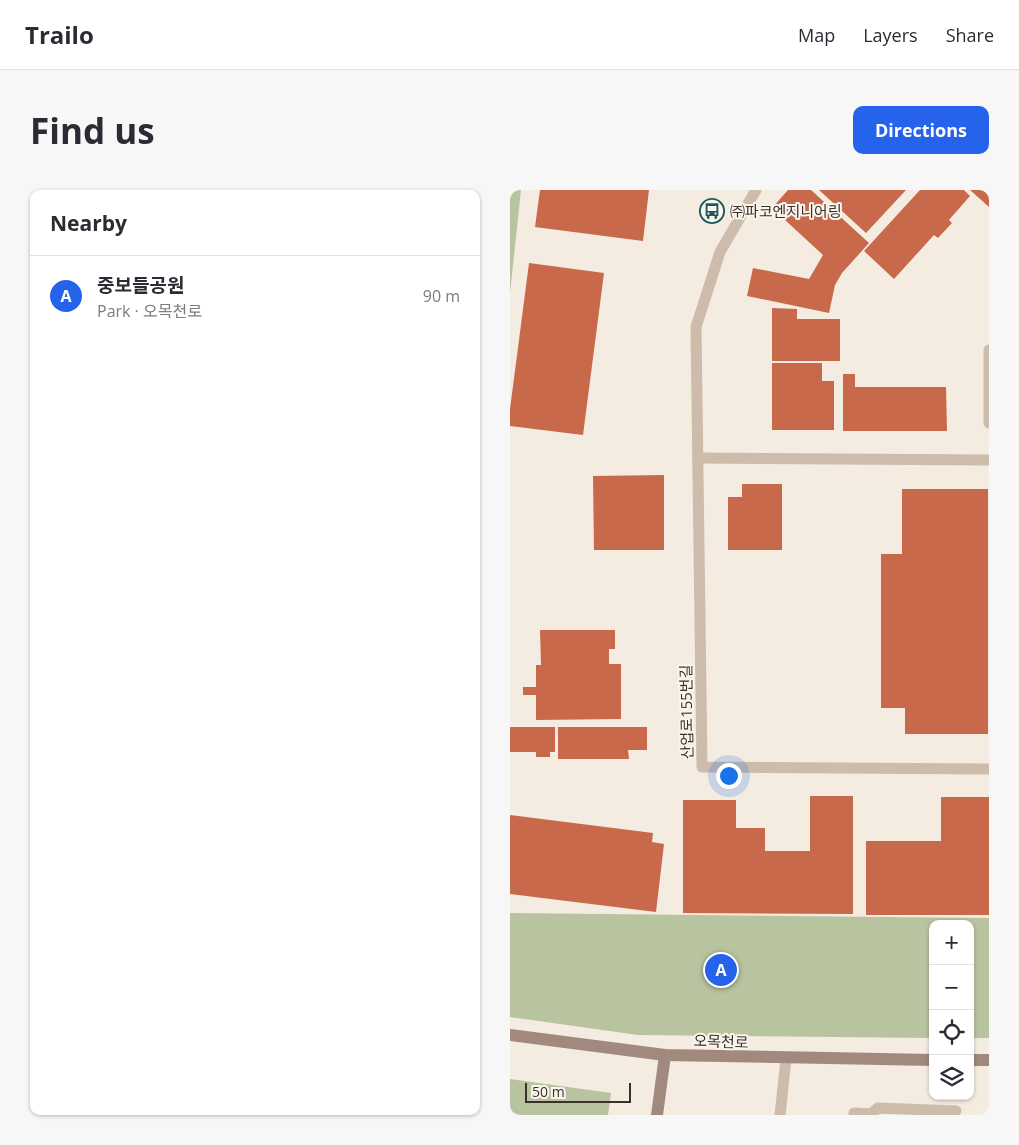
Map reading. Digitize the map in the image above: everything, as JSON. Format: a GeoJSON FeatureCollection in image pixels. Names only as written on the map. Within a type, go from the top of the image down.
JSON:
{"type":"FeatureCollection","features":[{"type":"Feature","properties":{"kind":"street","name":"산업로155번길"},"geometry":{"type":"LineString","coordinates":[[756,190],[720,252],[696,327],[702,767],[989,769]]}},
{"type":"Feature","properties":{"kind":"street"},"geometry":{"type":"LineString","coordinates":[[989,350],[989,423]]}},
{"type":"Feature","properties":{"kind":"street"},"geometry":{"type":"LineString","coordinates":[[698,458],[989,460]]}},
{"type":"Feature","properties":{"kind":"street","name":"오목천로"},"geometry":{"type":"LineString","coordinates":[[510,1035],[665,1056],[929,1060]]}},
{"type":"Feature","properties":{"kind":"street"},"geometry":{"type":"LineString","coordinates":[[657,1115],[665,1056]]}},
{"type":"Feature","properties":{"kind":"street"},"geometry":{"type":"LineString","coordinates":[[780,1115],[786,1059]]}},
{"type":"Feature","properties":{"kind":"street"},"geometry":{"type":"LineString","coordinates":[[974,1060],[989,1060]]}},
{"type":"Feature","properties":{"kind":"street"},"geometry":{"type":"LineString","coordinates":[[854,1115],[854,1113],[870,1114],[878,1108],[956,1111]]}},
{"type":"Feature","properties":{"kind":"green space"},"geometry":{"type":"Polygon","coordinates":[[[510,190],[521,190],[510,293],[510,190]]]}},
{"type":"Feature","properties":{"kind":"green space"},"geometry":{"type":"Polygon","coordinates":[[[510,913],[989,918],[989,1038],[974,1038],[974,920],[929,920],[929,1038],[638,1035],[510,1017],[510,913]]]}},
{"type":"Feature","properties":{"kind":"green space"},"geometry":{"type":"Polygon","coordinates":[[[510,1079],[611,1093],[608,1115],[510,1115],[510,1079]]]}},
{"type":"Feature","properties":{"kind":"building"},"geometry":{"type":"Polygon","coordinates":[[[540,190],[649,190],[643,241],[535,227],[540,190]]]}},
{"type":"Feature","properties":{"kind":"building"},"geometry":{"type":"Polygon","coordinates":[[[788,190],[811,190],[869,243],[842,273],[835,285],[829,313],[747,296],[753,268],[809,279],[823,255],[772,208],[788,190]]]}},
{"type":"Feature","properties":{"kind":"building"},"geometry":{"type":"Polygon","coordinates":[[[819,190],[906,190],[866,233],[819,190]]]}},
{"type":"Feature","properties":{"kind":"building"},"geometry":{"type":"Polygon","coordinates":[[[920,190],[964,190],[970,196],[949,220],[952,223],[938,238],[934,235],[894,279],[864,251],[920,190]]]}},
{"type":"Feature","properties":{"kind":"building"},"geometry":{"type":"Polygon","coordinates":[[[970,190],[989,190],[989,207],[970,190]]]}},
{"type":"Feature","properties":{"kind":"building"},"geometry":{"type":"Polygon","coordinates":[[[529,263],[604,273],[583,435],[510,426],[510,409],[529,263]]]}},
{"type":"Feature","properties":{"kind":"building"},"geometry":{"type":"Polygon","coordinates":[[[772,308],[797,309],[797,319],[840,319],[840,361],[772,361],[772,308]]]}},
{"type":"Feature","properties":{"kind":"building"},"geometry":{"type":"Polygon","coordinates":[[[772,363],[822,363],[822,381],[834,381],[834,430],[772,430],[772,363]]]}},
{"type":"Feature","properties":{"kind":"building"},"geometry":{"type":"Polygon","coordinates":[[[843,374],[855,374],[855,387],[946,387],[947,431],[843,431],[843,374]]]}},
{"type":"Feature","properties":{"kind":"building"},"geometry":{"type":"Polygon","coordinates":[[[664,475],[664,550],[594,550],[593,476],[664,475]]]}},
{"type":"Feature","properties":{"kind":"building"},"geometry":{"type":"Polygon","coordinates":[[[742,484],[782,484],[782,550],[728,550],[728,497],[742,497],[742,484]]]}},
{"type":"Feature","properties":{"kind":"building"},"geometry":{"type":"Polygon","coordinates":[[[902,489],[988,489],[988,734],[905,734],[905,708],[881,708],[881,554],[902,554],[902,489]]]}},
{"type":"Feature","properties":{"kind":"building"},"geometry":{"type":"Polygon","coordinates":[[[540,630],[615,630],[615,649],[609,649],[609,664],[621,664],[621,719],[536,720],[536,695],[523,695],[523,687],[536,687],[536,665],[541,665],[540,630]]]}},
{"type":"Feature","properties":{"kind":"building"},"geometry":{"type":"Polygon","coordinates":[[[510,727],[555,727],[555,752],[550,752],[550,757],[536,757],[536,752],[510,752],[510,727]]]}},
{"type":"Feature","properties":{"kind":"building"},"geometry":{"type":"Polygon","coordinates":[[[558,727],[647,727],[647,750],[628,750],[629,759],[558,759],[558,727]]]}},
{"type":"Feature","properties":{"kind":"building"},"geometry":{"type":"Polygon","coordinates":[[[810,796],[853,796],[853,914],[683,913],[683,800],[736,800],[736,828],[765,828],[765,851],[810,851],[810,796]]]}},
{"type":"Feature","properties":{"kind":"building"},"geometry":{"type":"Polygon","coordinates":[[[941,797],[989,797],[989,915],[866,915],[866,841],[941,841],[941,797]]]}},
{"type":"Feature","properties":{"kind":"building"},"geometry":{"type":"Polygon","coordinates":[[[510,815],[653,833],[652,842],[664,844],[656,912],[510,894],[510,815]]]}},
{"type":"Feature","properties":{"kind":"place","name":"㈜파코엔지니어링"},"geometry":{"type":"Point","coordinates":[712,211]}},
{"type":"Feature","properties":{"kind":"place","name":"중보들공원"},"geometry":{"type":"Point","coordinates":[721,970]}}]}
